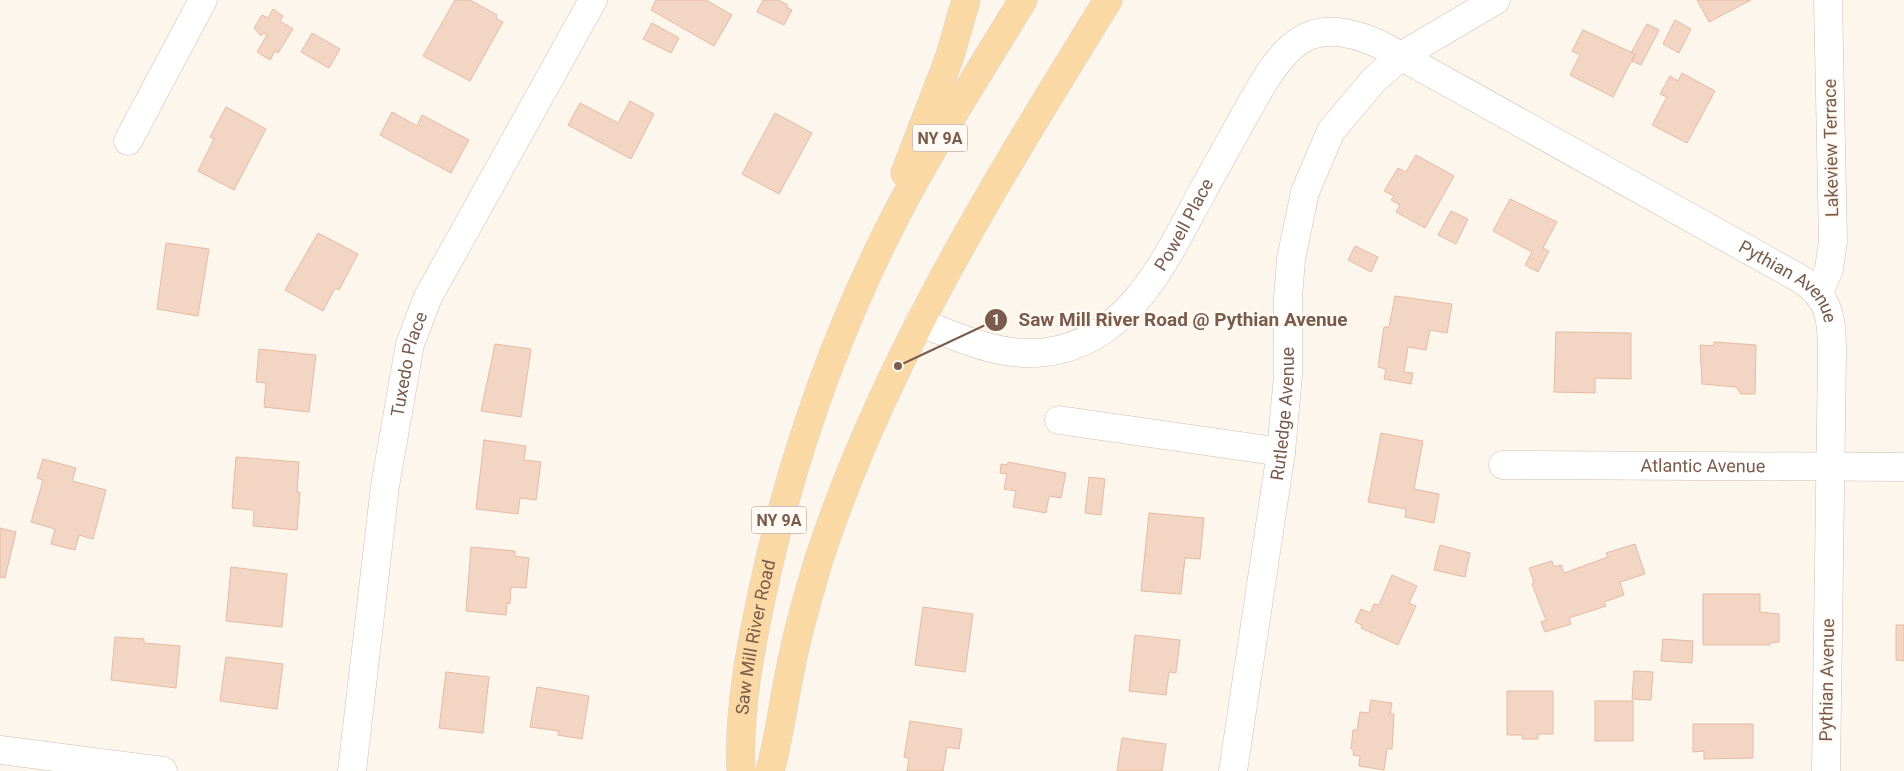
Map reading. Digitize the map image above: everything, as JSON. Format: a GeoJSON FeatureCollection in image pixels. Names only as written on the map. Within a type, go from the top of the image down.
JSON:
{"type":"FeatureCollection","features":[{"type":"Feature","properties":{"kind":"main road"},"geometry":{"type":"LineString","coordinates":[[864,280],[949,59],[966,0]]}},
{"type":"Feature","properties":{"kind":"main road","name":"NY 9A"},"geometry":{"type":"LineString","coordinates":[[864,280],[915,181],[1024,0]]}},
{"type":"Feature","properties":{"kind":"main road","name":"NY 9A"},"geometry":{"type":"LineString","coordinates":[[770,771],[790,668],[819,560],[837,508],[919,322],[972,224],[1108,0]]}},
{"type":"Feature","properties":{"kind":"main road"},"geometry":{"type":"LineString","coordinates":[[1077,50],[1122,0]]}},
{"type":"Feature","properties":{"kind":"main road","name":"Saw Mill River Road"},"geometry":{"type":"LineString","coordinates":[[741,771],[742,718],[756,623],[772,550],[805,432],[837,344],[864,280]]}},
{"type":"Feature","properties":{"kind":"street"},"geometry":{"type":"LineString","coordinates":[[128,141],[203,0]]}},
{"type":"Feature","properties":{"kind":"street","name":"Tuxedo Place"},"geometry":{"type":"LineString","coordinates":[[352,771],[385,486],[410,344],[428,296],[593,0]]}},
{"type":"Feature","properties":{"kind":"street","name":"Rutledge Avenue"},"geometry":{"type":"LineString","coordinates":[[1233,771],[1281,452],[1288,375],[1288,298],[1292,259],[1305,192],[1331,132],[1373,81],[1401,56],[1496,0]]}},
{"type":"Feature","properties":{"kind":"street","name":"Lakeview Terrace"},"geometry":{"type":"LineString","coordinates":[[1819,294],[1829,269],[1833,241],[1828,0]]}},
{"type":"Feature","properties":{"kind":"street","name":"Powell Place"},"geometry":{"type":"LineString","coordinates":[[919,322],[979,345],[1012,352],[1046,352],[1063,349],[1097,334],[1132,306],[1158,272],[1262,85],[1289,47],[1309,35],[1336,32],[1351,33],[1401,56]]}},
{"type":"Feature","properties":{"kind":"street","name":"Pythian Avenue"},"geometry":{"type":"LineString","coordinates":[[1401,56],[1797,277],[1819,294],[1828,310],[1832,332],[1826,771]]}},
{"type":"Feature","properties":{"kind":"street"},"geometry":{"type":"LineString","coordinates":[[1060,420],[1281,452]]}},
{"type":"Feature","properties":{"kind":"street","name":"Atlantic Avenue"},"geometry":{"type":"LineString","coordinates":[[1503,465],[1904,467]]}},
{"type":"Feature","properties":{"kind":"street"},"geometry":{"type":"LineString","coordinates":[[0,750],[163,771]]}},
{"type":"Feature","properties":{"kind":"building"},"geometry":{"type":"Polygon","coordinates":[[[455,0],[470,0],[497,15],[496,18],[503,22],[470,81],[423,56],[455,0]]]}},
{"type":"Feature","properties":{"kind":"building"},"geometry":{"type":"Polygon","coordinates":[[[656,0],[706,0],[732,15],[714,46],[651,10],[656,0]]]}},
{"type":"Feature","properties":{"kind":"building"},"geometry":{"type":"Polygon","coordinates":[[[763,0],[778,0],[788,5],[786,7],[792,10],[784,25],[757,12],[763,0]]]}},
{"type":"Feature","properties":{"kind":"building"},"geometry":{"type":"Polygon","coordinates":[[[1697,0],[1751,0],[1709,22],[1697,0]]]}},
{"type":"Feature","properties":{"kind":"building"},"geometry":{"type":"Polygon","coordinates":[[[273,9],[283,16],[280,21],[293,29],[278,53],[275,51],[270,60],[257,52],[267,35],[264,33],[261,36],[254,28],[262,15],[268,18],[273,9]]]}},
{"type":"Feature","properties":{"kind":"building"},"geometry":{"type":"Polygon","coordinates":[[[1675,20],[1691,29],[1679,53],[1663,44],[1675,20]]]}},
{"type":"Feature","properties":{"kind":"building"},"geometry":{"type":"Polygon","coordinates":[[[652,23],[679,38],[671,53],[643,39],[652,23]]]}},
{"type":"Feature","properties":{"kind":"building"},"geometry":{"type":"Polygon","coordinates":[[[1647,24],[1659,30],[1641,65],[1632,61],[1635,55],[1631,53],[1647,24]]]}},
{"type":"Feature","properties":{"kind":"building"},"geometry":{"type":"Polygon","coordinates":[[[1583,30],[1635,54],[1613,97],[1570,75],[1580,55],[1572,51],[1583,30]]]}},
{"type":"Feature","properties":{"kind":"building"},"geometry":{"type":"Polygon","coordinates":[[[312,33],[340,49],[329,68],[301,52],[312,33]]]}},
{"type":"Feature","properties":{"kind":"building"},"geometry":{"type":"Polygon","coordinates":[[[1682,73],[1715,91],[1687,143],[1652,125],[1667,97],[1660,94],[1670,76],[1678,81],[1682,73]]]}},
{"type":"Feature","properties":{"kind":"building"},"geometry":{"type":"Polygon","coordinates":[[[630,101],[654,114],[631,159],[568,125],[580,103],[618,123],[630,101]]]}},
{"type":"Feature","properties":{"kind":"building"},"geometry":{"type":"Polygon","coordinates":[[[226,107],[266,129],[234,190],[198,171],[214,139],[210,137],[226,107]]]}},
{"type":"Feature","properties":{"kind":"building"},"geometry":{"type":"Polygon","coordinates":[[[392,112],[417,126],[422,115],[469,140],[451,173],[380,135],[392,112]]]}},
{"type":"Feature","properties":{"kind":"building"},"geometry":{"type":"Polygon","coordinates":[[[775,113],[812,133],[779,194],[742,174],[775,113]]]}},
{"type":"Feature","properties":{"kind":"building"},"geometry":{"type":"Polygon","coordinates":[[[1416,155],[1454,176],[1425,228],[1396,212],[1400,205],[1391,200],[1394,196],[1384,191],[1398,168],[1406,172],[1416,155]]]}},
{"type":"Feature","properties":{"kind":"building"},"geometry":{"type":"Polygon","coordinates":[[[1510,199],[1557,222],[1543,248],[1549,251],[1538,272],[1525,265],[1532,252],[1493,231],[1510,199]]]}},
{"type":"Feature","properties":{"kind":"building"},"geometry":{"type":"Polygon","coordinates":[[[1451,211],[1468,219],[1456,244],[1438,235],[1451,211]]]}},
{"type":"Feature","properties":{"kind":"building"},"geometry":{"type":"Polygon","coordinates":[[[318,233],[358,254],[339,290],[335,288],[323,311],[285,290],[318,233]]]}},
{"type":"Feature","properties":{"kind":"building"},"geometry":{"type":"Polygon","coordinates":[[[166,243],[209,249],[198,316],[157,309],[166,243]]]}},
{"type":"Feature","properties":{"kind":"building"},"geometry":{"type":"Polygon","coordinates":[[[1355,246],[1378,257],[1371,272],[1348,260],[1355,246]]]}},
{"type":"Feature","properties":{"kind":"building"},"geometry":{"type":"Polygon","coordinates":[[[1395,296],[1452,304],[1447,333],[1430,330],[1426,350],[1408,347],[1404,372],[1413,373],[1411,384],[1384,379],[1386,369],[1378,367],[1384,327],[1389,327],[1395,296]]]}},
{"type":"Feature","properties":{"kind":"building"},"geometry":{"type":"Polygon","coordinates":[[[1556,332],[1631,333],[1631,379],[1595,378],[1595,393],[1554,392],[1556,332]]]}},
{"type":"Feature","properties":{"kind":"building"},"geometry":{"type":"Polygon","coordinates":[[[1714,342],[1756,345],[1755,394],[1741,394],[1736,387],[1702,384],[1700,345],[1714,346],[1714,342]]]}},
{"type":"Feature","properties":{"kind":"building"},"geometry":{"type":"Polygon","coordinates":[[[495,344],[531,349],[521,417],[481,411],[495,344]]]}},
{"type":"Feature","properties":{"kind":"building"},"geometry":{"type":"Polygon","coordinates":[[[259,349],[316,355],[309,412],[264,407],[266,383],[256,382],[259,349]]]}},
{"type":"Feature","properties":{"kind":"building"},"geometry":{"type":"Polygon","coordinates":[[[1381,433],[1423,441],[1414,489],[1439,494],[1434,523],[1405,517],[1406,509],[1368,502],[1381,433]]]}},
{"type":"Feature","properties":{"kind":"building"},"geometry":{"type":"Polygon","coordinates":[[[484,440],[526,446],[524,460],[541,462],[536,500],[520,498],[518,514],[476,509],[484,440]]]}},
{"type":"Feature","properties":{"kind":"building"},"geometry":{"type":"Polygon","coordinates":[[[236,457],[299,462],[297,492],[300,492],[297,530],[253,526],[254,510],[232,508],[236,457]]]}},
{"type":"Feature","properties":{"kind":"building"},"geometry":{"type":"Polygon","coordinates":[[[43,459],[76,468],[72,481],[106,490],[93,539],[79,535],[75,550],[51,544],[55,529],[31,522],[43,480],[37,478],[43,459]]]}},
{"type":"Feature","properties":{"kind":"building"},"geometry":{"type":"Polygon","coordinates":[[[1008,462],[1066,473],[1061,498],[1049,496],[1046,513],[1013,507],[1016,491],[1004,489],[1007,474],[1000,473],[1001,464],[1007,465],[1008,462]]]}},
{"type":"Feature","properties":{"kind":"building"},"geometry":{"type":"Polygon","coordinates":[[[1089,477],[1105,479],[1101,515],[1085,513],[1089,477]]]}},
{"type":"Feature","properties":{"kind":"building"},"geometry":{"type":"Polygon","coordinates":[[[1149,513],[1204,518],[1200,559],[1185,558],[1181,594],[1141,591],[1149,513]]]}},
{"type":"Feature","properties":{"kind":"building"},"geometry":{"type":"Polygon","coordinates":[[[0,528],[16,532],[5,578],[0,577],[0,528]]]}},
{"type":"Feature","properties":{"kind":"building"},"geometry":{"type":"Polygon","coordinates":[[[1635,544],[1645,574],[1620,582],[1624,595],[1604,602],[1606,606],[1569,618],[1571,624],[1545,632],[1541,622],[1546,620],[1532,584],[1534,582],[1529,568],[1552,561],[1554,567],[1561,565],[1564,573],[1608,557],[1606,553],[1635,544]]]}},
{"type":"Feature","properties":{"kind":"building"},"geometry":{"type":"Polygon","coordinates":[[[1440,545],[1470,553],[1465,577],[1434,570],[1440,545]]]}},
{"type":"Feature","properties":{"kind":"building"},"geometry":{"type":"Polygon","coordinates":[[[471,547],[515,551],[515,556],[529,558],[526,588],[511,587],[510,604],[507,603],[506,615],[466,611],[471,547]]]}},
{"type":"Feature","properties":{"kind":"building"},"geometry":{"type":"Polygon","coordinates":[[[231,567],[287,574],[282,627],[226,621],[231,567]]]}},
{"type":"Feature","properties":{"kind":"building"},"geometry":{"type":"Polygon","coordinates":[[[1392,575],[1417,586],[1409,603],[1416,606],[1398,645],[1361,628],[1362,625],[1355,622],[1361,609],[1370,613],[1374,604],[1379,605],[1392,575]]]}},
{"type":"Feature","properties":{"kind":"building"},"geometry":{"type":"Polygon","coordinates":[[[1703,594],[1760,594],[1760,612],[1779,614],[1779,642],[1770,643],[1770,645],[1703,645],[1703,594]]]}},
{"type":"Feature","properties":{"kind":"building"},"geometry":{"type":"Polygon","coordinates":[[[923,607],[973,614],[965,672],[915,665],[923,607]]]}},
{"type":"Feature","properties":{"kind":"building"},"geometry":{"type":"Polygon","coordinates":[[[1896,625],[1904,625],[1904,661],[1896,660],[1896,625]]]}},
{"type":"Feature","properties":{"kind":"building"},"geometry":{"type":"Polygon","coordinates":[[[1135,635],[1180,640],[1176,673],[1169,672],[1166,695],[1129,691],[1135,635]]]}},
{"type":"Feature","properties":{"kind":"building"},"geometry":{"type":"Polygon","coordinates":[[[115,637],[144,639],[144,643],[180,646],[176,688],[111,680],[115,637]]]}},
{"type":"Feature","properties":{"kind":"building"},"geometry":{"type":"Polygon","coordinates":[[[1663,639],[1693,641],[1692,663],[1661,661],[1663,639]]]}},
{"type":"Feature","properties":{"kind":"building"},"geometry":{"type":"Polygon","coordinates":[[[226,657],[283,664],[277,709],[220,701],[226,657]]]}},
{"type":"Feature","properties":{"kind":"building"},"geometry":{"type":"Polygon","coordinates":[[[1634,671],[1653,672],[1651,700],[1632,699],[1634,671]]]}},
{"type":"Feature","properties":{"kind":"building"},"geometry":{"type":"Polygon","coordinates":[[[446,672],[489,677],[483,733],[439,728],[446,672]]]}},
{"type":"Feature","properties":{"kind":"building"},"geometry":{"type":"Polygon","coordinates":[[[537,687],[589,696],[582,739],[558,735],[559,731],[530,727],[537,687]]]}},
{"type":"Feature","properties":{"kind":"building"},"geometry":{"type":"Polygon","coordinates":[[[1507,691],[1553,691],[1553,734],[1538,734],[1538,739],[1522,739],[1522,735],[1507,735],[1507,691]]]}},
{"type":"Feature","properties":{"kind":"building"},"geometry":{"type":"Polygon","coordinates":[[[1371,700],[1392,703],[1390,714],[1394,714],[1392,749],[1387,749],[1384,770],[1359,766],[1360,756],[1353,755],[1354,750],[1351,749],[1353,730],[1357,730],[1360,712],[1369,713],[1371,700]]]}},
{"type":"Feature","properties":{"kind":"building"},"geometry":{"type":"Polygon","coordinates":[[[1595,701],[1633,701],[1633,741],[1595,741],[1595,701]]]}},
{"type":"Feature","properties":{"kind":"building"},"geometry":{"type":"Polygon","coordinates":[[[910,721],[962,729],[959,749],[947,747],[943,771],[907,771],[909,758],[904,757],[910,721]]]}},
{"type":"Feature","properties":{"kind":"building"},"geometry":{"type":"Polygon","coordinates":[[[1693,724],[1753,724],[1753,758],[1704,759],[1704,751],[1693,752],[1693,724]]]}},
{"type":"Feature","properties":{"kind":"building"},"geometry":{"type":"Polygon","coordinates":[[[1122,738],[1166,744],[1162,771],[1117,771],[1122,738]]]}},
{"type":"Feature","properties":{"kind":"place","name":"Saw Mill River Road @ Pythian Avenue"},"geometry":{"type":"Point","coordinates":[898,366]}}]}
